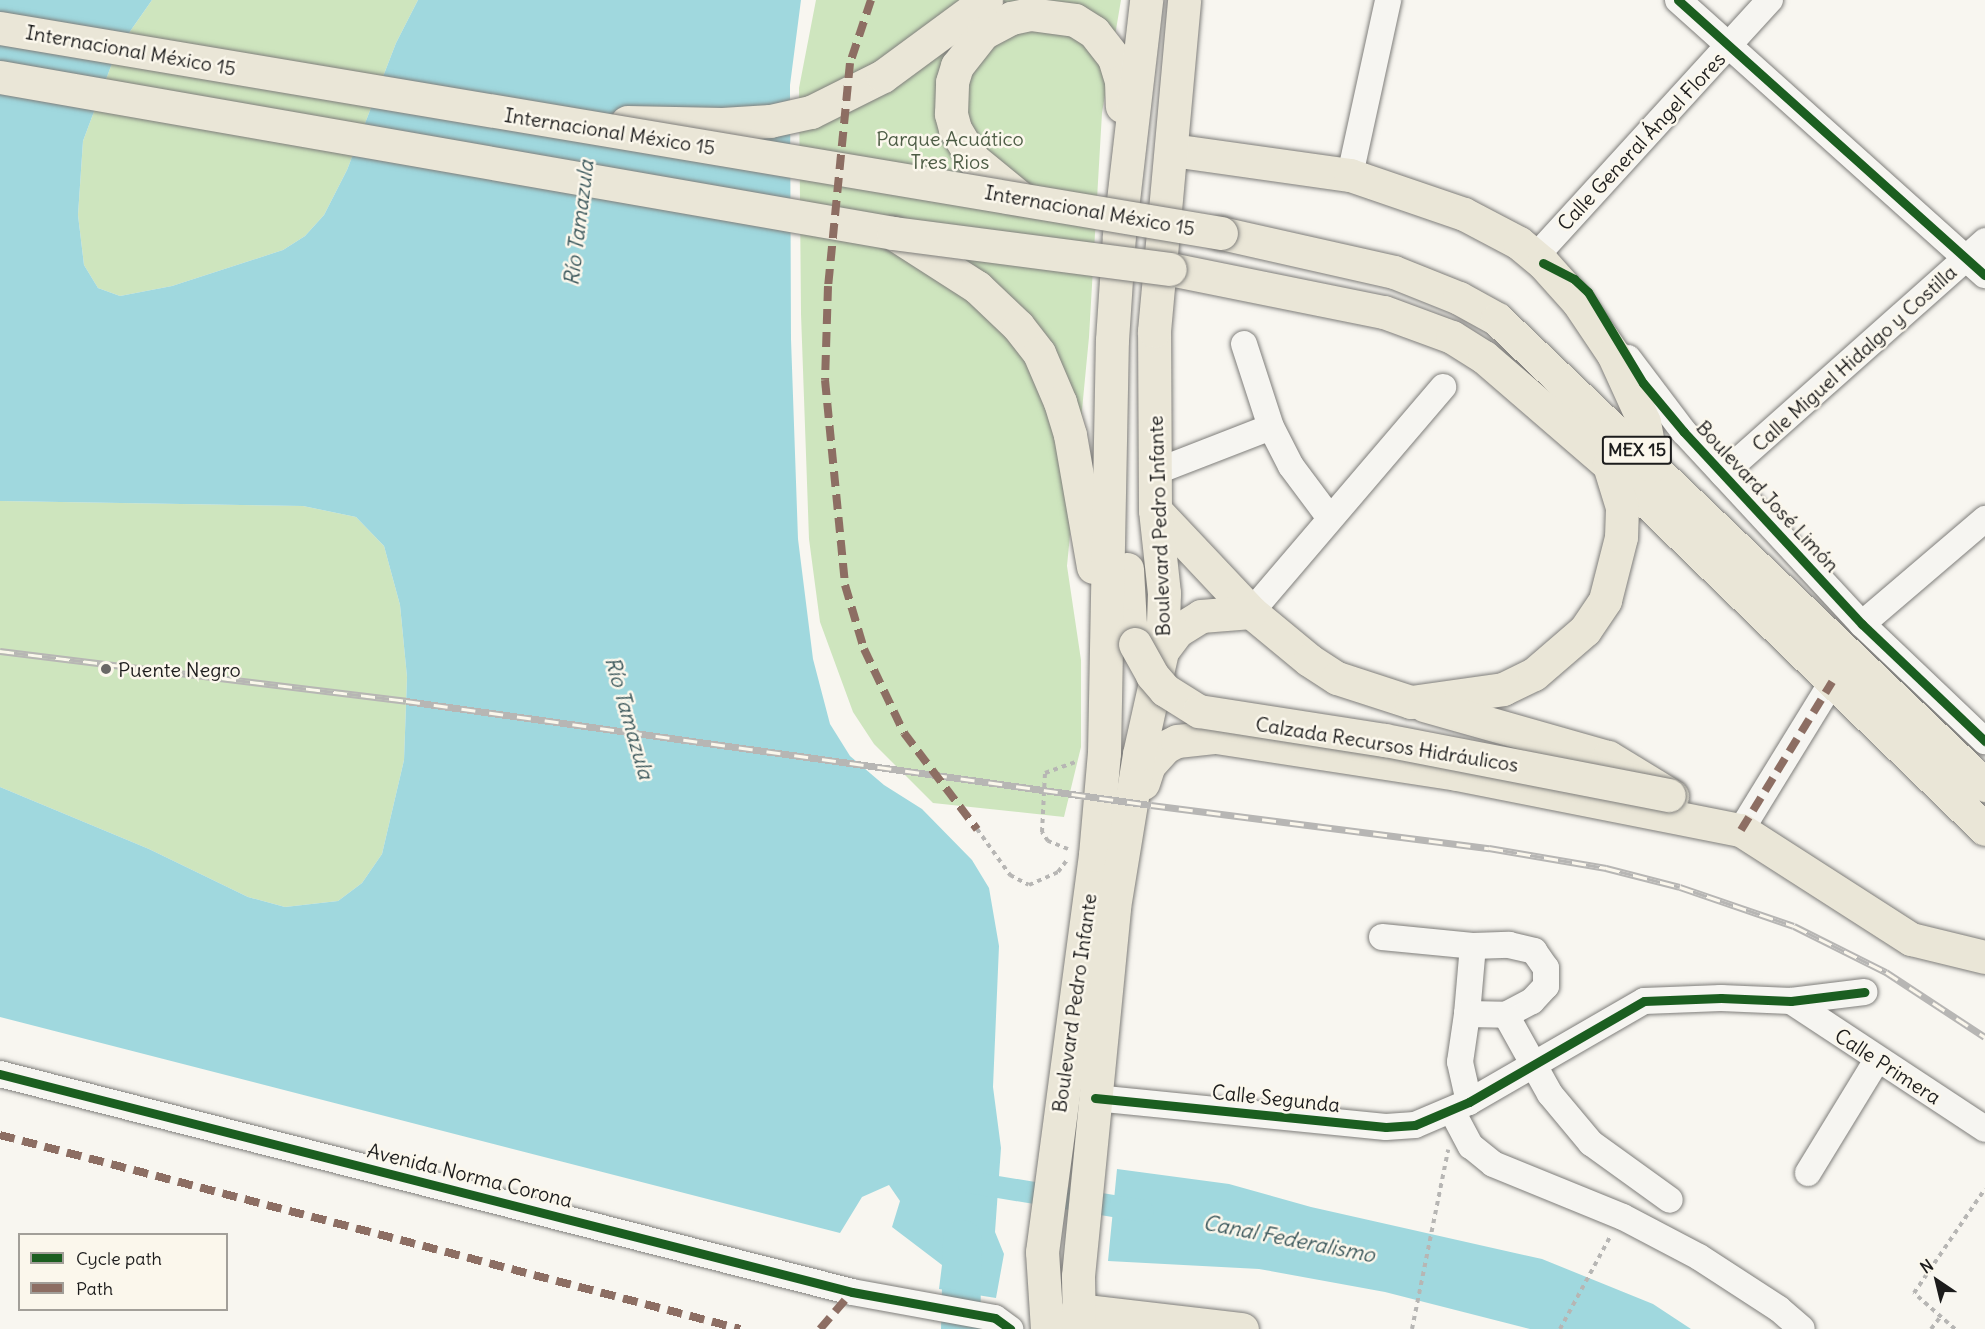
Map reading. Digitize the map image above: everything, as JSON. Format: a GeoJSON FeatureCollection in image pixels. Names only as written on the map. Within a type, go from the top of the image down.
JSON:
{"type":"FeatureCollection","features":[{"type":"Feature","properties":{"kind":"main road"},"geometry":{"type":"LineString","coordinates":[[548,121],[722,124],[770,121],[811,112],[883,76],[986,0]]}},
{"type":"Feature","properties":{"kind":"main road","name":"Boulevard Pedro Infante"},"geometry":{"type":"LineString","coordinates":[[1047,1329],[1042,1252],[1054,1143],[1095,855],[1104,753],[1110,397],[1121,280],[1119,235],[1146,0]]}},
{"type":"Feature","properties":{"kind":"main road","name":"Boulevard Pedro Infante"},"geometry":{"type":"LineString","coordinates":[[1078,1320],[1095,1098],[1114,907],[1139,754],[1149,648],[1164,593],[1155,510],[1154,331],[1184,0]]}},
{"type":"Feature","properties":{"kind":"main road"},"geometry":{"type":"LineString","coordinates":[[1018,196],[986,173],[955,129],[952,82],[969,48],[983,33],[1011,18],[1046,13],[1063,16],[1094,32],[1107,46],[1121,81],[1119,235]]}},
{"type":"Feature","properties":{"kind":"main road","name":"Internacional México 15"},"geometry":{"type":"LineString","coordinates":[[0,28],[548,121],[1018,196],[1332,255],[1394,272],[1459,298],[1497,319],[1537,353],[1652,465]]}},
{"type":"Feature","properties":{"kind":"main road","name":"MEX 15"},"geometry":{"type":"LineString","coordinates":[[0,76],[893,233],[1170,268],[1384,312],[1452,337],[1484,357],[1609,465],[1985,829]]}},
{"type":"Feature","properties":{"kind":"main road"},"geometry":{"type":"LineString","coordinates":[[1172,150],[1350,174],[1464,214],[1540,259],[1578,302],[1613,354],[1644,422],[1652,465]]}},
{"type":"Feature","properties":{"kind":"main road"},"geometry":{"type":"LineString","coordinates":[[893,233],[977,287],[1018,326],[1039,353],[1060,402],[1070,435],[1105,632]]}},
{"type":"Feature","properties":{"kind":"main road"},"geometry":{"type":"LineString","coordinates":[[1121,280],[1131,314],[1132,356],[1127,598],[1149,648],[1201,616],[1251,612]]}},
{"type":"Feature","properties":{"kind":"main road"},"geometry":{"type":"LineString","coordinates":[[1411,702],[1503,689],[1534,674],[1586,630],[1605,600],[1621,537],[1622,507],[1609,465]]}},
{"type":"Feature","properties":{"kind":"main road","name":"MEX 15"},"geometry":{"type":"LineString","coordinates":[[1652,465],[1985,785]]}},
{"type":"Feature","properties":{"kind":"main road"},"geometry":{"type":"LineString","coordinates":[[1155,510],[1251,612],[1336,678],[1494,727],[1538,734],[1626,765],[1679,799]]}},
{"type":"Feature","properties":{"kind":"main road","name":"Calzada Recursos Hidráulicos"},"geometry":{"type":"LineString","coordinates":[[1149,648],[1152,675],[1166,690],[1199,711],[1385,740],[1679,799],[1741,830],[1911,939],[1985,957]]}},
{"type":"Feature","properties":{"kind":"main road"},"geometry":{"type":"LineString","coordinates":[[1534,674],[1526,709],[1538,734]]}},
{"type":"Feature","properties":{"kind":"main road","name":"Calzada Recursos Hidráulicos"},"geometry":{"type":"LineString","coordinates":[[1114,907],[1135,810],[1149,765],[1156,754],[1177,741],[1216,737],[1264,742],[1457,774],[1741,830]]}},
{"type":"Feature","properties":{"kind":"main road"},"geometry":{"type":"LineString","coordinates":[[1078,1320],[1224,1328]]}},
{"type":"Feature","properties":{"kind":"street"},"geometry":{"type":"LineString","coordinates":[[1350,174],[1388,0]]}},
{"type":"Feature","properties":{"kind":"street"},"geometry":{"type":"LineString","coordinates":[[1678,0],[1731,44],[1964,259],[1985,275]]}},
{"type":"Feature","properties":{"kind":"street","name":"Calle General Ángel Flores"},"geometry":{"type":"LineString","coordinates":[[1540,259],[1770,0]]}},
{"type":"Feature","properties":{"kind":"street","name":"Calle Miguel Hidalgo y Costilla"},"geometry":{"type":"LineString","coordinates":[[1723,474],[1985,241]]}},
{"type":"Feature","properties":{"kind":"street","name":"Boulevard José Limón"},"geometry":{"type":"LineString","coordinates":[[1540,259],[1574,279],[1588,292],[1644,383],[1723,474],[1862,624],[1985,741]]}},
{"type":"Feature","properties":{"kind":"street"},"geometry":{"type":"LineString","coordinates":[[1244,344],[1271,427],[1291,466],[1329,517]]}},
{"type":"Feature","properties":{"kind":"street"},"geometry":{"type":"LineString","coordinates":[[1251,612],[1329,517],[1443,387]]}},
{"type":"Feature","properties":{"kind":"street"},"geometry":{"type":"LineString","coordinates":[[1155,472],[1271,427]]}},
{"type":"Feature","properties":{"kind":"street"},"geometry":{"type":"LineString","coordinates":[[1862,624],[1985,519]]}},
{"type":"Feature","properties":{"kind":"street"},"geometry":{"type":"LineString","coordinates":[[1741,830],[1832,682]]}},
{"type":"Feature","properties":{"kind":"street"},"geometry":{"type":"LineString","coordinates":[[1382,937],[1473,946],[1524,947],[1542,959],[1548,978],[1542,994],[1506,1015],[1467,1014]]}},
{"type":"Feature","properties":{"kind":"street"},"geometry":{"type":"LineString","coordinates":[[1473,946],[1460,1062],[1460,1106],[1472,1146],[1493,1164],[1623,1217],[1680,1247],[1779,1309],[1802,1329]]}},
{"type":"Feature","properties":{"kind":"street","name":"Calle Segunda"},"geometry":{"type":"LineString","coordinates":[[1095,1098],[1386,1127],[1415,1125],[1460,1106],[1644,1001],[1721,998],[1791,1001],[1864,992]]}},
{"type":"Feature","properties":{"kind":"street","name":"Calle Primera"},"geometry":{"type":"LineString","coordinates":[[1791,1001],[1877,1060],[1985,1129]]}},
{"type":"Feature","properties":{"kind":"street"},"geometry":{"type":"LineString","coordinates":[[1506,1015],[1550,1094],[1591,1143],[1670,1200]]}},
{"type":"Feature","properties":{"kind":"street"},"geometry":{"type":"LineString","coordinates":[[1808,1173],[1877,1060]]}},
{"type":"Feature","properties":{"kind":"street","name":"Avenida Norma Corona"},"geometry":{"type":"LineString","coordinates":[[0,1074],[840,1289],[1003,1323]]}},
{"type":"Feature","properties":{"kind":"path"},"geometry":{"type":"LineString","coordinates":[[977,829],[1010,875],[1029,885],[1058,872],[1074,850],[1048,841],[1042,832],[1045,773],[1104,753]]}},
{"type":"Feature","properties":{"kind":"path"},"geometry":{"type":"LineString","coordinates":[[1412,1329],[1449,1145]]}},
{"type":"Feature","properties":{"kind":"path"},"geometry":{"type":"LineString","coordinates":[[1955,1329],[1914,1293],[1985,1189]]}},
{"type":"Feature","properties":{"kind":"path"},"geometry":{"type":"LineString","coordinates":[[1560,1329],[1603,1246]]}},
{"type":"Feature","properties":{"kind":"path"},"geometry":{"type":"LineString","coordinates":[[1931,1329],[1941,1316]]}},
{"type":"Feature","properties":{"kind":"green space"},"geometry":{"type":"Polygon","coordinates":[[[152,0],[418,0],[396,43],[347,170],[324,215],[305,236],[283,250],[172,286],[120,296],[98,288],[84,265],[78,215],[83,141],[117,50],[152,0]]]}},
{"type":"Feature","properties":{"kind":"green space","name":"Parque Acuático Tres Rios"},"geometry":{"type":"Polygon","coordinates":[[[816,0],[1121,0],[1102,113],[1089,337],[1067,566],[1081,660],[1081,747],[1064,817],[933,803],[874,744],[853,712],[820,622],[809,539],[801,314],[799,88],[816,0]]]}},
{"type":"Feature","properties":{"kind":"green space"},"geometry":{"type":"Polygon","coordinates":[[[0,501],[303,506],[356,517],[384,546],[400,605],[407,677],[404,760],[382,854],[362,883],[338,901],[285,907],[248,897],[149,849],[0,787],[0,501]]]}},
{"type":"Feature","properties":{"kind":"water"},"geometry":{"type":"Polygon","coordinates":[[[0,0],[152,0],[117,50],[83,141],[78,215],[84,265],[98,288],[120,296],[172,286],[283,250],[305,236],[324,215],[347,170],[396,43],[418,0],[801,0],[790,85],[791,339],[798,539],[813,659],[830,724],[850,756],[884,785],[922,809],[972,860],[989,888],[999,946],[993,1087],[1001,1148],[995,1232],[1004,1254],[996,1298],[939,1289],[942,1265],[892,1227],[900,1201],[889,1185],[862,1197],[840,1233],[0,1017],[0,787],[149,849],[248,897],[285,907],[338,901],[362,883],[382,854],[404,760],[407,677],[400,605],[384,546],[356,517],[303,506],[0,501],[0,0]]]}},
{"type":"Feature","properties":{"kind":"water"},"geometry":{"type":"Polygon","coordinates":[[[1117,1169],[1229,1184],[1311,1207],[1542,1259],[1653,1304],[1691,1329],[1530,1329],[1385,1292],[1259,1269],[1108,1261],[1117,1169]]]}},
{"type":"Feature","properties":{"kind":"waterway","name":"Canal Federalismo"},"geometry":{"type":"LineString","coordinates":[[968,1182],[1143,1211]]}},
{"type":"Feature","properties":{"kind":"waterway","name":"Río Tamazula"},"geometry":{"type":"LineString","coordinates":[[960,1329],[962,1239]]}},
{"type":"Feature","properties":{"kind":"railway"},"geometry":{"type":"LineString","coordinates":[[0,651],[406,701],[1151,805],[1489,848],[1606,868],[1680,887],[1794,926],[1886,972],[1985,1037]]}},
{"type":"Feature","properties":{"kind":"marked path"},"geometry":{"type":"LineString","coordinates":[[871,0],[850,63],[828,286],[825,380],[845,585],[864,649],[904,733],[977,829]]}},
{"type":"Feature","properties":{"kind":"marked path"},"geometry":{"type":"LineString","coordinates":[[1741,830],[1832,682]]}},
{"type":"Feature","properties":{"kind":"marked path"},"geometry":{"type":"LineString","coordinates":[[0,1135],[740,1329]]}},
{"type":"Feature","properties":{"kind":"marked path"},"geometry":{"type":"LineString","coordinates":[[820,1329],[852,1292]]}},
{"type":"Feature","properties":{"kind":"cycle path"},"geometry":{"type":"LineString","coordinates":[[1678,0],[1985,275]]}},
{"type":"Feature","properties":{"kind":"cycle path"},"geometry":{"type":"LineString","coordinates":[[1543,263],[1574,279],[1588,292],[1643,383],[1684,432],[1862,624],[1985,741]]}},
{"type":"Feature","properties":{"kind":"cycle path"},"geometry":{"type":"LineString","coordinates":[[1095,1098],[1386,1127],[1415,1125],[1469,1102],[1644,1001],[1721,998],[1791,1001],[1864,992]]}},
{"type":"Feature","properties":{"kind":"cycle path"},"geometry":{"type":"LineString","coordinates":[[0,1074],[852,1292],[995,1318],[1010,1329]]}},
{"type":"Feature","properties":{"kind":"place","name":"Puente Negro"},"geometry":{"type":"Point","coordinates":[106,669]}}]}
